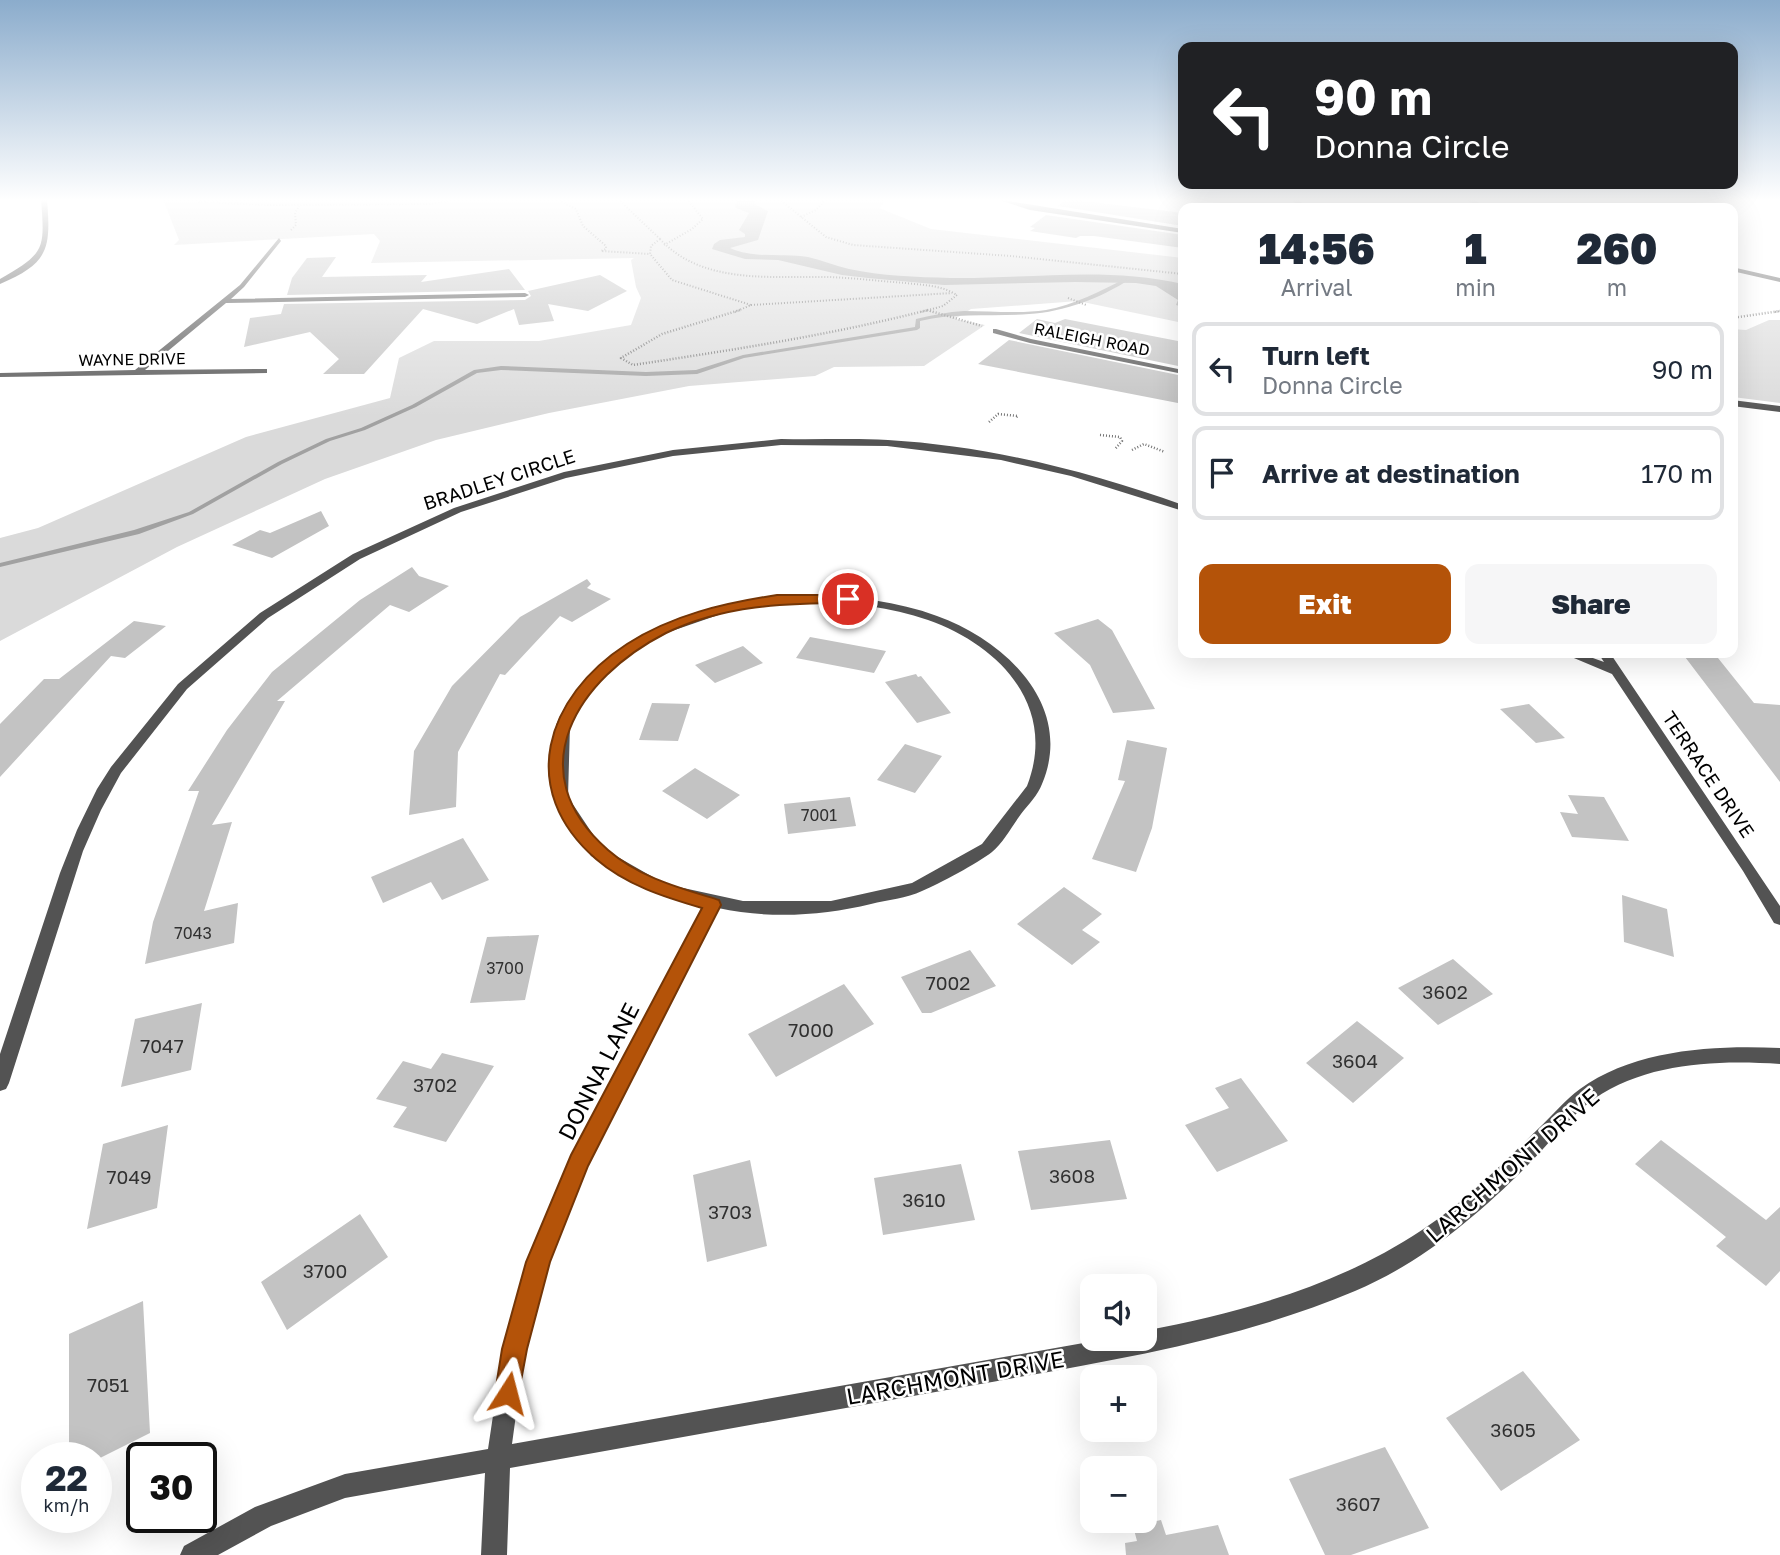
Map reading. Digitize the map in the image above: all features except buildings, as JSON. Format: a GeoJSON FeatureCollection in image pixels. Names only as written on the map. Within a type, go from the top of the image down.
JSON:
{"type":"FeatureCollection","features":[{"type":"Feature","properties":{"kind":"street"},"geometry":{"type":"LineString","coordinates":[[0,282],[18,272]]}},
{"type":"Feature","properties":{"kind":"street"},"geometry":{"type":"LineString","coordinates":[[137,373],[226,301],[255,272]]}},
{"type":"Feature","properties":{"kind":"street"},"geometry":{"type":"LineString","coordinates":[[1743,272],[1780,280]]}},
{"type":"Feature","properties":{"kind":"street"},"geometry":{"type":"LineString","coordinates":[[226,301],[524,295]]}},
{"type":"Feature","properties":{"kind":"street","name":"RALEIGH ROAD"},"geometry":{"type":"LineString","coordinates":[[996,331],[1030,341],[1178,371]]}},
{"type":"Feature","properties":{"kind":"street","name":"WAYNE DRIVE"},"geometry":{"type":"LineString","coordinates":[[0,375],[264,371]]}},
{"type":"Feature","properties":{"kind":"street"},"geometry":{"type":"LineString","coordinates":[[1738,405],[1780,409]]}},
{"type":"Feature","properties":{"kind":"street","name":"BRADLEY CIRCLE"},"geometry":{"type":"LineString","coordinates":[[0,1083],[69,867],[114,773],[142,734],[188,682],[269,613],[320,578],[412,529],[490,498],[579,472],[703,449],[796,442],[886,443],[992,455],[1100,480],[1178,506]]}},
{"type":"Feature","properties":{"kind":"street"},"geometry":{"type":"LineString","coordinates":[[777,599],[848,599],[916,612],[962,631],[1010,666],[1028,690],[1040,717],[1044,744],[1040,773],[1028,803],[1008,829],[979,854],[942,877],[901,893],[857,905],[811,911],[758,911],[712,905],[665,891],[632,875],[603,856],[579,831],[562,802],[555,773],[556,747],[565,718],[582,691],[603,669],[631,647],[680,623],[734,606],[777,599]]}},
{"type":"Feature","properties":{"kind":"street"},"geometry":{"type":"LineString","coordinates":[[1581,658],[1616,671]]}},
{"type":"Feature","properties":{"kind":"street","name":"TERRACE DRIVE"},"geometry":{"type":"LineString","coordinates":[[1607,658],[1780,919]]}},
{"type":"Feature","properties":{"kind":"street","name":"DONNA LANE"},"geometry":{"type":"LineString","coordinates":[[494,1555],[498,1460],[514,1349],[538,1262],[579,1162],[712,905]]}},
{"type":"Feature","properties":{"kind":"street","name":"LARCHMONT DRIVE"},"geometry":{"type":"LineString","coordinates":[[193,1555],[264,1516],[345,1486],[1163,1339],[1276,1312],[1360,1278],[1429,1238],[1489,1190],[1589,1093],[1630,1072],[1680,1058],[1741,1053],[1780,1056]]}},
{"type":"Feature","properties":{"kind":"path"},"geometry":{"type":"LineString","coordinates":[[665,272],[672,280],[751,305],[956,293]]}},
{"type":"Feature","properties":{"kind":"path"},"geometry":{"type":"LineString","coordinates":[[723,272],[864,279],[922,285],[956,293]]}},
{"type":"Feature","properties":{"kind":"path"},"geometry":{"type":"LineString","coordinates":[[1160,272],[1178,273]]}},
{"type":"Feature","properties":{"kind":"path"},"geometry":{"type":"LineString","coordinates":[[751,305],[741,311],[695,322],[654,337],[621,358],[632,365],[655,363],[870,325],[950,303],[956,293]]}},
{"type":"Feature","properties":{"kind":"path"},"geometry":{"type":"LineString","coordinates":[[1068,298],[1086,305]]}},
{"type":"Feature","properties":{"kind":"path"},"geometry":{"type":"LineString","coordinates":[[926,310],[996,331]]}},
{"type":"Feature","properties":{"kind":"path"},"geometry":{"type":"LineString","coordinates":[[1738,317],[1780,311]]}},
{"type":"Feature","properties":{"kind":"path"},"geometry":{"type":"LineString","coordinates":[[989,422],[998,414],[1018,416],[1015,418]]}},
{"type":"Feature","properties":{"kind":"path"},"geometry":{"type":"LineString","coordinates":[[1100,435],[1120,437],[1122,441],[1115,449]]}},
{"type":"Feature","properties":{"kind":"path"},"geometry":{"type":"LineString","coordinates":[[1132,450],[1144,444],[1165,452]]}},
{"type":"Feature","properties":{"kind":"shaded area"},"geometry":{"type":"Polygon","coordinates":[[[633,272],[1178,272],[1178,322],[1078,301],[971,309],[955,319],[985,325],[924,366],[834,367],[815,376],[689,386],[549,413],[436,440],[325,479],[177,547],[0,641],[0,538],[38,528],[246,437],[390,398],[399,358],[434,341],[539,341],[631,325],[641,298],[633,272]]]}},
{"type":"Feature","properties":{"kind":"shaded area"},"geometry":{"type":"Polygon","coordinates":[[[827,272],[950,278],[1096,274],[1125,276],[1178,283],[1178,300],[1156,286],[1136,283],[944,285],[827,272]]]}},
{"type":"Feature","properties":{"kind":"shaded area"},"geometry":{"type":"Polygon","coordinates":[[[1769,320],[1780,320],[1780,403],[1738,398],[1738,329],[1746,330],[1769,320]]]}},
{"type":"Feature","properties":{"kind":"waterway"},"geometry":{"type":"LineString","coordinates":[[0,565],[136,532],[191,513],[280,463],[328,440],[363,429],[414,406],[476,371],[501,368],[646,374],[697,372],[743,357],[917,328],[918,320],[934,316],[1031,313],[1057,309],[1098,294],[1128,279]]}},
{"type":"Feature","properties":{"kind":"route"},"geometry":{"type":"LineString","coordinates":[[508,1393],[514,1349],[538,1262],[579,1162],[712,905],[665,891],[632,875],[603,856],[579,831],[562,802],[555,773],[556,747],[565,718],[582,691],[603,669],[631,647],[663,630],[697,616],[734,606],[777,599],[848,599]]}}]}
